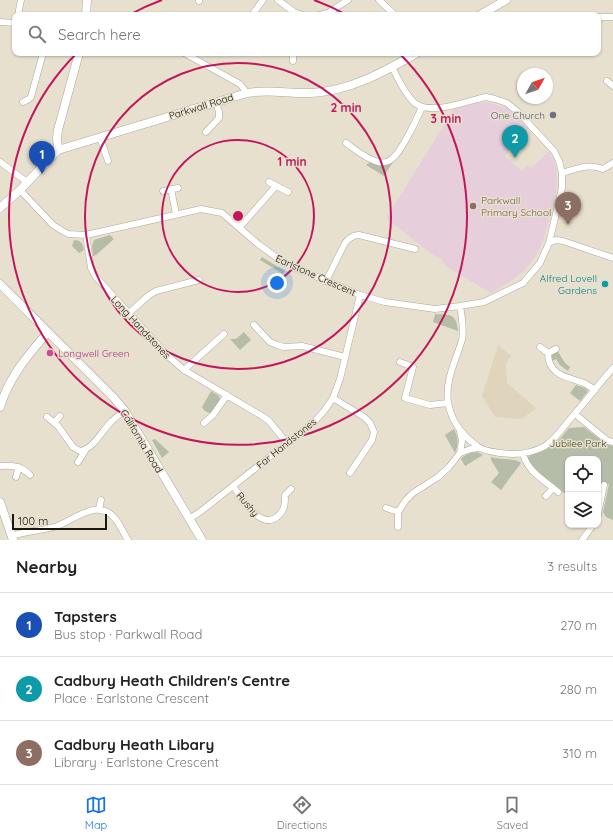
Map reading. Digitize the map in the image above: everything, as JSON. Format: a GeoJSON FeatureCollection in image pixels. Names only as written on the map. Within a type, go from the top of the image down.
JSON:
{"type":"FeatureCollection","features":[{"type":"Feature","properties":{"kind":"street"},"geometry":{"type":"LineString","coordinates":[[19,12],[21,0]]}},
{"type":"Feature","properties":{"kind":"street"},"geometry":{"type":"LineString","coordinates":[[86,12],[87,0]]}},
{"type":"Feature","properties":{"kind":"street"},"geometry":{"type":"LineString","coordinates":[[254,12],[263,0]]}},
{"type":"Feature","properties":{"kind":"street"},"geometry":{"type":"LineString","coordinates":[[278,0],[292,12]]}},
{"type":"Feature","properties":{"kind":"street"},"geometry":{"type":"LineString","coordinates":[[335,0],[338,7]]}},
{"type":"Feature","properties":{"kind":"street"},"geometry":{"type":"LineString","coordinates":[[331,12],[348,0]]}},
{"type":"Feature","properties":{"kind":"street"},"geometry":{"type":"LineString","coordinates":[[378,0],[392,12]]}},
{"type":"Feature","properties":{"kind":"street"},"geometry":{"type":"LineString","coordinates":[[485,12],[506,0]]}},
{"type":"Feature","properties":{"kind":"street"},"geometry":{"type":"LineString","coordinates":[[601,17],[613,16]]}},
{"type":"Feature","properties":{"kind":"street"},"geometry":{"type":"LineString","coordinates":[[0,22],[12,23]]}},
{"type":"Feature","properties":{"kind":"street"},"geometry":{"type":"LineString","coordinates":[[23,102],[29,100],[31,97],[41,56]]}},
{"type":"Feature","properties":{"kind":"street"},"geometry":{"type":"LineString","coordinates":[[58,150],[58,130],[78,56]]}},
{"type":"Feature","properties":{"kind":"street"},"geometry":{"type":"LineString","coordinates":[[189,56],[240,84],[247,93]]}},
{"type":"Feature","properties":{"kind":"street"},"geometry":{"type":"LineString","coordinates":[[293,56],[293,61]]}},
{"type":"Feature","properties":{"kind":"street","name":"Parkwall Road"},"geometry":{"type":"LineString","coordinates":[[2,206],[28,182],[58,150],[247,93],[267,90],[301,93],[322,92],[337,89],[362,81],[412,56]]}},
{"type":"Feature","properties":{"kind":"street"},"geometry":{"type":"LineString","coordinates":[[346,143],[367,157],[379,162],[389,161],[396,154],[417,119],[422,107],[415,104],[410,99],[392,67]]}},
{"type":"Feature","properties":{"kind":"street"},"geometry":{"type":"LineString","coordinates":[[607,81],[613,86]]}},
{"type":"Feature","properties":{"kind":"street","name":"Earlstone Crescent"},"geometry":{"type":"LineString","coordinates":[[20,190],[54,225],[68,234],[86,235],[201,209],[215,211],[222,213],[284,263],[360,295],[385,302],[435,309],[484,302],[522,283],[540,263],[549,244],[562,188],[562,173],[559,161],[551,146],[518,112],[507,103],[486,97],[440,108],[429,109],[422,107]]}},
{"type":"Feature","properties":{"kind":"street"},"geometry":{"type":"LineString","coordinates":[[206,132],[219,118],[216,102]]}},
{"type":"Feature","properties":{"kind":"street"},"geometry":{"type":"LineString","coordinates":[[100,137],[108,161]]}},
{"type":"Feature","properties":{"kind":"street"},"geometry":{"type":"LineString","coordinates":[[0,162],[28,182]]}},
{"type":"Feature","properties":{"kind":"street"},"geometry":{"type":"LineString","coordinates":[[562,173],[586,166],[596,166],[602,169],[613,163]]}},
{"type":"Feature","properties":{"kind":"street"},"geometry":{"type":"LineString","coordinates":[[269,182],[288,192]]}},
{"type":"Feature","properties":{"kind":"street"},"geometry":{"type":"LineString","coordinates":[[240,227],[276,186]]}},
{"type":"Feature","properties":{"kind":"street"},"geometry":{"type":"LineString","coordinates":[[163,191],[178,188]]}},
{"type":"Feature","properties":{"kind":"street"},"geometry":{"type":"LineString","coordinates":[[170,189],[176,214]]}},
{"type":"Feature","properties":{"kind":"street","name":"Long Handstones"},"geometry":{"type":"LineString","coordinates":[[86,235],[91,268],[96,277],[169,357],[184,370],[269,421],[287,444]]}},
{"type":"Feature","properties":{"kind":"street"},"geometry":{"type":"LineString","coordinates":[[326,281],[345,243],[349,238],[355,235],[415,249]]}},
{"type":"Feature","properties":{"kind":"street"},"geometry":{"type":"LineString","coordinates":[[404,247],[406,239]]}},
{"type":"Feature","properties":{"kind":"street"},"geometry":{"type":"LineString","coordinates":[[549,244],[556,240],[613,258]]}},
{"type":"Feature","properties":{"kind":"street"},"geometry":{"type":"LineString","coordinates":[[129,314],[148,296],[156,291],[199,280]]}},
{"type":"Feature","properties":{"kind":"street","name":"California Road"},"geometry":{"type":"LineString","coordinates":[[0,284],[113,397],[125,411],[202,540]]}},
{"type":"Feature","properties":{"kind":"street","name":"Far Handstones"},"geometry":{"type":"LineString","coordinates":[[189,519],[287,444],[319,417],[333,398],[340,379],[360,295]]}},
{"type":"Feature","properties":{"kind":"street"},"geometry":{"type":"LineString","coordinates":[[460,306],[463,329],[462,338],[449,379],[447,391],[448,403],[453,418],[460,431],[480,448],[494,452],[523,454],[544,446],[575,414],[613,368]]}},
{"type":"Feature","properties":{"kind":"street"},"geometry":{"type":"LineString","coordinates":[[254,325],[270,342],[277,345],[284,347],[302,346],[345,357]]}},
{"type":"Feature","properties":{"kind":"street"},"geometry":{"type":"LineString","coordinates":[[0,407],[2,391],[25,358],[48,332]]}},
{"type":"Feature","properties":{"kind":"street"},"geometry":{"type":"LineString","coordinates":[[184,370],[224,334]]}},
{"type":"Feature","properties":{"kind":"street"},"geometry":{"type":"LineString","coordinates":[[540,347],[548,353]]}},
{"type":"Feature","properties":{"kind":"street"},"geometry":{"type":"LineString","coordinates":[[548,353],[556,349]]}},
{"type":"Feature","properties":{"kind":"street"},"geometry":{"type":"LineString","coordinates":[[548,353],[548,359],[558,374],[595,390]]}},
{"type":"Feature","properties":{"kind":"street"},"geometry":{"type":"LineString","coordinates":[[400,362],[413,367],[405,398],[430,405],[448,403]]}},
{"type":"Feature","properties":{"kind":"street"},"geometry":{"type":"LineString","coordinates":[[204,423],[213,415],[227,395]]}},
{"type":"Feature","properties":{"kind":"street"},"geometry":{"type":"LineString","coordinates":[[333,398],[364,417],[370,423],[374,432],[372,440],[350,472]]}},
{"type":"Feature","properties":{"kind":"street"},"geometry":{"type":"LineString","coordinates":[[78,462],[85,451],[112,421],[125,411]]}},
{"type":"Feature","properties":{"kind":"street"},"geometry":{"type":"LineString","coordinates":[[575,414],[608,441],[613,442]]}},
{"type":"Feature","properties":{"kind":"street"},"geometry":{"type":"LineString","coordinates":[[54,423],[60,416]]}},
{"type":"Feature","properties":{"kind":"street"},"geometry":{"type":"LineString","coordinates":[[47,417],[58,426],[73,447],[80,452],[85,451]]}},
{"type":"Feature","properties":{"kind":"street"},"geometry":{"type":"LineString","coordinates":[[398,527],[398,512],[406,500],[438,477],[449,467],[460,453],[462,441],[460,431]]}},
{"type":"Feature","properties":{"kind":"street"},"geometry":{"type":"LineString","coordinates":[[460,453],[471,449],[480,448]]}},
{"type":"Feature","properties":{"kind":"street"},"geometry":{"type":"LineString","coordinates":[[523,454],[525,462],[529,468],[555,490],[546,496]]}},
{"type":"Feature","properties":{"kind":"street"},"geometry":{"type":"LineString","coordinates":[[0,466],[9,465],[19,467],[30,475]]}},
{"type":"Feature","properties":{"kind":"street"},"geometry":{"type":"LineString","coordinates":[[16,477],[19,467]]}},
{"type":"Feature","properties":{"kind":"street"},"geometry":{"type":"LineString","coordinates":[[601,492],[604,485]]}},
{"type":"Feature","properties":{"kind":"street","name":"Rushy"},"geometry":{"type":"LineString","coordinates":[[233,486],[256,515],[264,520],[274,519],[283,511],[285,507],[285,495],[291,489]]}},
{"type":"Feature","properties":{"kind":"street"},"geometry":{"type":"LineString","coordinates":[[99,509],[101,500]]}},
{"type":"Feature","properties":{"kind":"street"},"geometry":{"type":"LineString","coordinates":[[0,502],[12,538],[25,531],[57,526],[90,510],[99,509],[114,518],[128,540]]}},
{"type":"Feature","properties":{"kind":"street"},"geometry":{"type":"LineString","coordinates":[[386,508],[398,512]]}},
{"type":"Feature","properties":{"kind":"street"},"geometry":{"type":"LineString","coordinates":[[582,540],[591,528]]}},
{"type":"Feature","properties":{"kind":"shaded area","name":"Parkwall Primary School"},"geometry":{"type":"Polygon","coordinates":[[[487,102],[507,108],[529,128],[505,156],[522,171],[527,165],[531,168],[549,151],[556,166],[557,181],[556,193],[543,241],[536,256],[524,271],[491,293],[445,266],[443,260],[430,253],[386,218],[454,109],[487,102]]]}},
{"type":"Feature","properties":{"kind":"shaded area"},"geometry":{"type":"Polygon","coordinates":[[[498,345],[511,356],[506,363],[507,383],[536,408],[521,419],[495,417],[482,396],[498,345]]]}},
{"type":"Feature","properties":{"kind":"green space"},"geometry":{"type":"Polygon","coordinates":[[[370,162],[382,165],[393,162],[384,176],[366,165],[370,162]]]}},
{"type":"Feature","properties":{"kind":"green space"},"geometry":{"type":"Polygon","coordinates":[[[110,235],[114,239],[93,256],[92,246],[94,240],[110,235]]]}},
{"type":"Feature","properties":{"kind":"green space"},"geometry":{"type":"Polygon","coordinates":[[[74,240],[81,243],[84,250],[79,253],[72,246],[74,240]]]}},
{"type":"Feature","properties":{"kind":"green space"},"geometry":{"type":"Polygon","coordinates":[[[262,257],[285,271],[283,274],[260,260],[262,257]]]}},
{"type":"Feature","properties":{"kind":"green space"},"geometry":{"type":"Polygon","coordinates":[[[435,314],[452,316],[456,321],[458,331],[433,322],[435,314]]]}},
{"type":"Feature","properties":{"kind":"green space"},"geometry":{"type":"Polygon","coordinates":[[[244,332],[251,340],[240,350],[230,339],[236,339],[244,332]]]}},
{"type":"Feature","properties":{"kind":"green space"},"geometry":{"type":"Polygon","coordinates":[[[557,350],[565,363],[570,367],[568,371],[560,365],[556,359],[552,361],[552,355],[557,350]]]}},
{"type":"Feature","properties":{"kind":"green space"},"geometry":{"type":"Polygon","coordinates":[[[576,385],[585,388],[588,391],[580,401],[570,393],[576,385]]]}},
{"type":"Feature","properties":{"kind":"green space"},"geometry":{"type":"Polygon","coordinates":[[[211,391],[219,396],[220,400],[212,412],[209,413],[202,407],[211,391]]]}},
{"type":"Feature","properties":{"kind":"green space","name":"Jubilee Park"},"geometry":{"type":"Polygon","coordinates":[[[584,427],[602,441],[613,446],[613,520],[606,517],[603,512],[609,484],[603,482],[601,484],[601,456],[565,456],[565,494],[529,465],[528,457],[530,455],[536,454],[552,446],[569,428],[584,427]]]}},
{"type":"Feature","properties":{"kind":"green space"},"geometry":{"type":"Polygon","coordinates":[[[454,429],[458,441],[455,453],[445,435],[454,429]]]}},
{"type":"Feature","properties":{"kind":"green space"},"geometry":{"type":"Polygon","coordinates":[[[155,439],[169,452],[162,458],[152,440],[155,439]]]}},
{"type":"Feature","properties":{"kind":"green space"},"geometry":{"type":"Polygon","coordinates":[[[477,452],[483,455],[465,466],[461,459],[468,454],[477,452]]]}},
{"type":"Feature","properties":{"kind":"green space"},"geometry":{"type":"Polygon","coordinates":[[[491,457],[515,460],[521,463],[501,490],[491,482],[499,473],[491,460],[491,457]]]}},
{"type":"Feature","properties":{"kind":"place","name":"One Church"},"geometry":{"type":"Point","coordinates":[553,115]}},
{"type":"Feature","properties":{"kind":"place","name":"Cadbury Heath Children's Centre"},"geometry":{"type":"Point","coordinates":[515,158]}},
{"type":"Feature","properties":{"kind":"place","name":"Tapsters"},"geometry":{"type":"Point","coordinates":[42,174]}},
{"type":"Feature","properties":{"kind":"place","name":"Parkwall Primary School"},"geometry":{"type":"Point","coordinates":[473,206]}},
{"type":"Feature","properties":{"kind":"place","name":"Cadbury Heath Libary"},"geometry":{"type":"Point","coordinates":[568,225]}},
{"type":"Feature","properties":{"kind":"place","name":"Alfred Lovell Gardens"},"geometry":{"type":"Point","coordinates":[605,284]}},
{"type":"Feature","properties":{"kind":"place","name":"Longwell Green"},"geometry":{"type":"Point","coordinates":[50,353]}}]}
